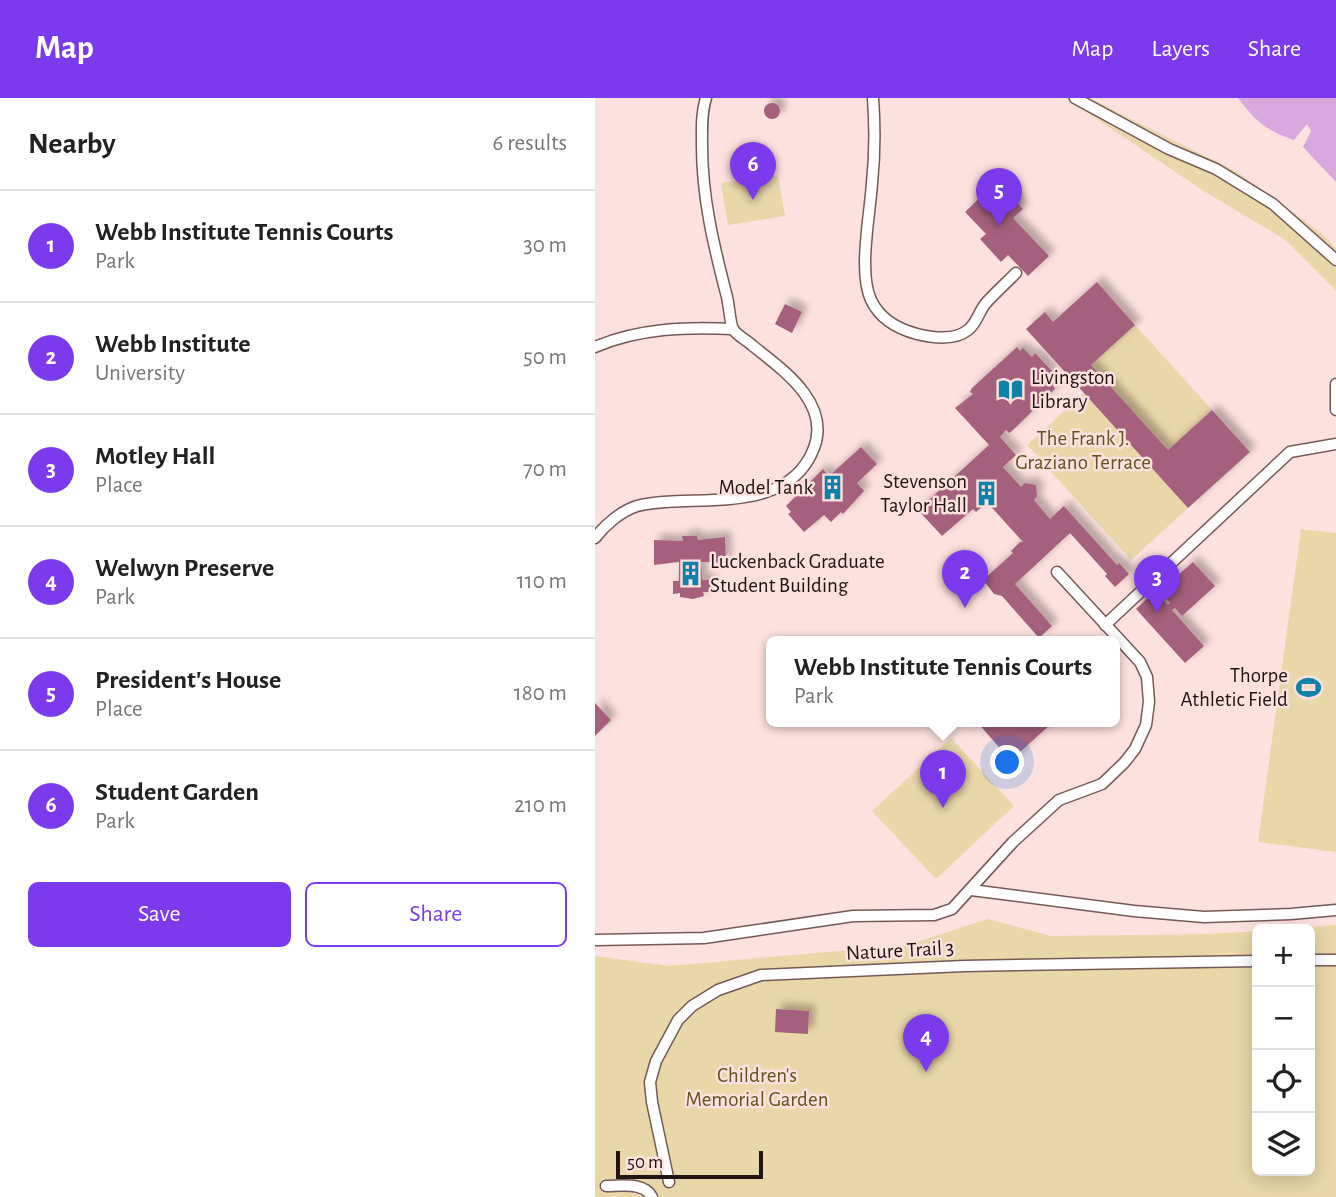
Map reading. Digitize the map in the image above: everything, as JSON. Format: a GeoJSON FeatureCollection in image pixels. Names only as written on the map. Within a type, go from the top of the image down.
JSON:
{"type":"FeatureCollection","features":[{"type":"Feature","properties":{"kind":"lane"},"geometry":{"type":"LineString","coordinates":[[595,538],[618,516],[634,507],[654,503],[735,500],[764,493],[795,474],[810,457],[815,444],[816,424],[813,409],[802,390],[733,329],[707,215],[702,180],[702,118],[706,98]]}},
{"type":"Feature","properties":{"kind":"lane"},"geometry":{"type":"LineString","coordinates":[[873,98],[874,134],[866,284],[871,300],[880,313],[894,326],[908,332],[926,337],[952,337],[968,330],[978,318],[983,306],[1016,273]]}},
{"type":"Feature","properties":{"kind":"lane"},"geometry":{"type":"LineString","coordinates":[[1075,98],[1169,149],[1216,169],[1273,204],[1336,261]]}},
{"type":"Feature","properties":{"kind":"lane"},"geometry":{"type":"LineString","coordinates":[[595,347],[616,338],[673,328],[733,329]]}},
{"type":"Feature","properties":{"kind":"lane"},"geometry":{"type":"LineString","coordinates":[[1336,384],[1336,410]]}},
{"type":"Feature","properties":{"kind":"lane"},"geometry":{"type":"LineString","coordinates":[[1105,625],[1290,452],[1336,444]]}},
{"type":"Feature","properties":{"kind":"lane"},"geometry":{"type":"LineString","coordinates":[[1057,572],[1115,636]]}},
{"type":"Feature","properties":{"kind":"lane"},"geometry":{"type":"LineString","coordinates":[[595,940],[704,938],[853,916],[934,915],[952,909],[1013,842],[1059,800],[1102,784],[1124,764],[1142,737],[1149,702],[1147,677],[1140,662],[1120,641]]}},
{"type":"Feature","properties":{"kind":"lane"},"geometry":{"type":"LineString","coordinates":[[971,890],[1204,917],[1291,914],[1336,909]]}},
{"type":"Feature","properties":{"kind":"lane"},"geometry":{"type":"LineString","coordinates":[[1315,960],[1336,960]]}},
{"type":"Feature","properties":{"kind":"lane","name":"Nature Trail 3"},"geometry":{"type":"LineString","coordinates":[[669,1182],[650,1082],[656,1061],[678,1020],[692,1006],[718,990],[761,975],[964,966],[1252,961]]}},
{"type":"Feature","properties":{"kind":"lane"},"geometry":{"type":"LineString","coordinates":[[607,1185],[641,1187],[649,1191],[652,1197]]}},
{"type":"Feature","properties":{"kind":"green space"},"geometry":{"type":"Polygon","coordinates":[[[1066,98],[1089,98],[1237,172],[1320,232],[1336,248],[1336,291],[1284,239],[1202,190],[1066,98]]]}},
{"type":"Feature","properties":{"kind":"green space"},"geometry":{"type":"Polygon","coordinates":[[[778,175],[785,216],[728,225],[721,183],[778,175]]]}},
{"type":"Feature","properties":{"kind":"green space"},"geometry":{"type":"Polygon","coordinates":[[[1135,325],[1212,410],[1168,450],[1091,365],[1135,325]]]}},
{"type":"Feature","properties":{"kind":"green space","name":"The Frank J. Graziano Terrace"},"geometry":{"type":"Polygon","coordinates":[[[1084,393],[1188,508],[1131,560],[1027,445],[1084,393]]]}},
{"type":"Feature","properties":{"kind":"green space","name":"Thorpe Athletic Field"},"geometry":{"type":"Polygon","coordinates":[[[1301,529],[1336,533],[1336,852],[1258,842],[1301,529]]]}},
{"type":"Feature","properties":{"kind":"green space"},"geometry":{"type":"Polygon","coordinates":[[[951,738],[1014,806],[936,879],[872,811],[951,738]]]}},
{"type":"Feature","properties":{"kind":"green space","name":"Children's Memorial Garden"},"geometry":{"type":"Polygon","coordinates":[[[988,919],[1051,936],[1252,931],[1252,1176],[1315,1176],[1315,926],[1336,925],[1336,1197],[595,1197],[595,956],[669,966],[907,945],[988,919]]]}},
{"type":"Feature","properties":{"kind":"shaded area"},"geometry":{"type":"Polygon","coordinates":[[[1238,98],[1336,98],[1336,182],[1303,147],[1311,131],[1307,124],[1294,140],[1262,124],[1238,98]]]}},
{"type":"Feature","properties":{"kind":"building"},"geometry":{"type":"Polygon","coordinates":[[[769,103],[775,103],[780,111],[778,117],[769,119],[764,114],[764,108],[769,103]]]}},
{"type":"Feature","properties":{"kind":"building"},"geometry":{"type":"Polygon","coordinates":[[[993,185],[1006,199],[1010,195],[1023,209],[1013,218],[1049,256],[1028,276],[1008,255],[1001,262],[980,239],[986,234],[965,212],[993,185]]]}},
{"type":"Feature","properties":{"kind":"building"},"geometry":{"type":"Polygon","coordinates":[[[1097,282],[1135,325],[1091,365],[1168,450],[1212,410],[1250,452],[1188,508],[1026,329],[1045,312],[1053,322],[1097,282]]]}},
{"type":"Feature","properties":{"kind":"building"},"geometry":{"type":"Polygon","coordinates":[[[785,304],[802,312],[792,333],[775,324],[785,304]]]}},
{"type":"Feature","properties":{"kind":"building","name":"Stevenson Taylor Hall"},"geometry":{"type":"Polygon","coordinates":[[[1017,347],[1020,351],[1023,348],[1032,357],[1035,353],[1052,371],[1048,375],[1056,383],[1053,386],[1055,389],[1012,431],[1009,433],[1006,430],[1000,437],[1016,455],[1003,467],[1021,487],[1025,483],[1036,485],[1037,496],[1034,500],[1050,519],[1064,506],[1117,565],[1119,563],[1129,574],[1115,587],[1105,576],[1107,574],[1070,533],[1015,584],[1052,626],[1041,636],[1037,636],[1002,596],[994,594],[983,580],[1023,542],[985,500],[985,504],[976,512],[973,509],[942,536],[918,510],[989,445],[955,408],[973,394],[970,392],[1017,347]]]}},
{"type":"Feature","properties":{"kind":"building","name":"Model Tank"},"geometry":{"type":"Polygon","coordinates":[[[861,447],[877,464],[857,483],[864,491],[843,514],[841,512],[831,522],[824,515],[804,532],[788,514],[791,512],[786,506],[823,469],[829,476],[861,447]]]}},
{"type":"Feature","properties":{"kind":"building","name":"Luckenback Graduate Student Building"},"geometry":{"type":"Polygon","coordinates":[[[682,536],[697,536],[698,540],[725,537],[726,563],[701,562],[702,580],[710,580],[711,592],[703,592],[704,596],[693,599],[680,597],[680,593],[673,594],[673,581],[679,581],[679,562],[654,565],[654,540],[683,541],[682,536]]]}},
{"type":"Feature","properties":{"kind":"building"},"geometry":{"type":"Polygon","coordinates":[[[1193,562],[1215,586],[1182,616],[1175,608],[1172,610],[1204,646],[1185,663],[1136,609],[1155,591],[1168,605],[1170,603],[1160,591],[1193,562]]]}},
{"type":"Feature","properties":{"kind":"building"},"geometry":{"type":"Polygon","coordinates":[[[595,703],[611,720],[595,736],[595,703]]]}},
{"type":"Feature","properties":{"kind":"building"},"geometry":{"type":"Polygon","coordinates":[[[981,727],[1048,727],[1019,753],[1021,755],[1012,762],[981,727]]]}},
{"type":"Feature","properties":{"kind":"building"},"geometry":{"type":"Polygon","coordinates":[[[776,1009],[809,1011],[808,1034],[775,1032],[776,1009]]]}},
{"type":"Feature","properties":{"kind":"place","name":"Student Garden"},"geometry":{"type":"Point","coordinates":[753,200]}},
{"type":"Feature","properties":{"kind":"place","name":"President's House"},"geometry":{"type":"Point","coordinates":[999,226]}},
{"type":"Feature","properties":{"kind":"place","name":"Livingston Library"},"geometry":{"type":"Point","coordinates":[1011,389]}},
{"type":"Feature","properties":{"kind":"place","name":"Model Tank"},"geometry":{"type":"Point","coordinates":[833,487]}},
{"type":"Feature","properties":{"kind":"place","name":"Stevenson Taylor Hall"},"geometry":{"type":"Point","coordinates":[987,493]}},
{"type":"Feature","properties":{"kind":"place","name":"Luckenback Graduate Student Building"},"geometry":{"type":"Point","coordinates":[690,573]}},
{"type":"Feature","properties":{"kind":"place","name":"Webb Institute"},"geometry":{"type":"Point","coordinates":[965,608]}},
{"type":"Feature","properties":{"kind":"place","name":"Motley Hall"},"geometry":{"type":"Point","coordinates":[1157,613]}},
{"type":"Feature","properties":{"kind":"place","name":"Thorpe Athletic Field"},"geometry":{"type":"Point","coordinates":[1308,687]}},
{"type":"Feature","properties":{"kind":"place","name":"Webb Institute Tennis Courts"},"geometry":{"type":"Point","coordinates":[943,808]}},
{"type":"Feature","properties":{"kind":"place","name":"Welwyn Preserve"},"geometry":{"type":"Point","coordinates":[926,1072]}}]}
